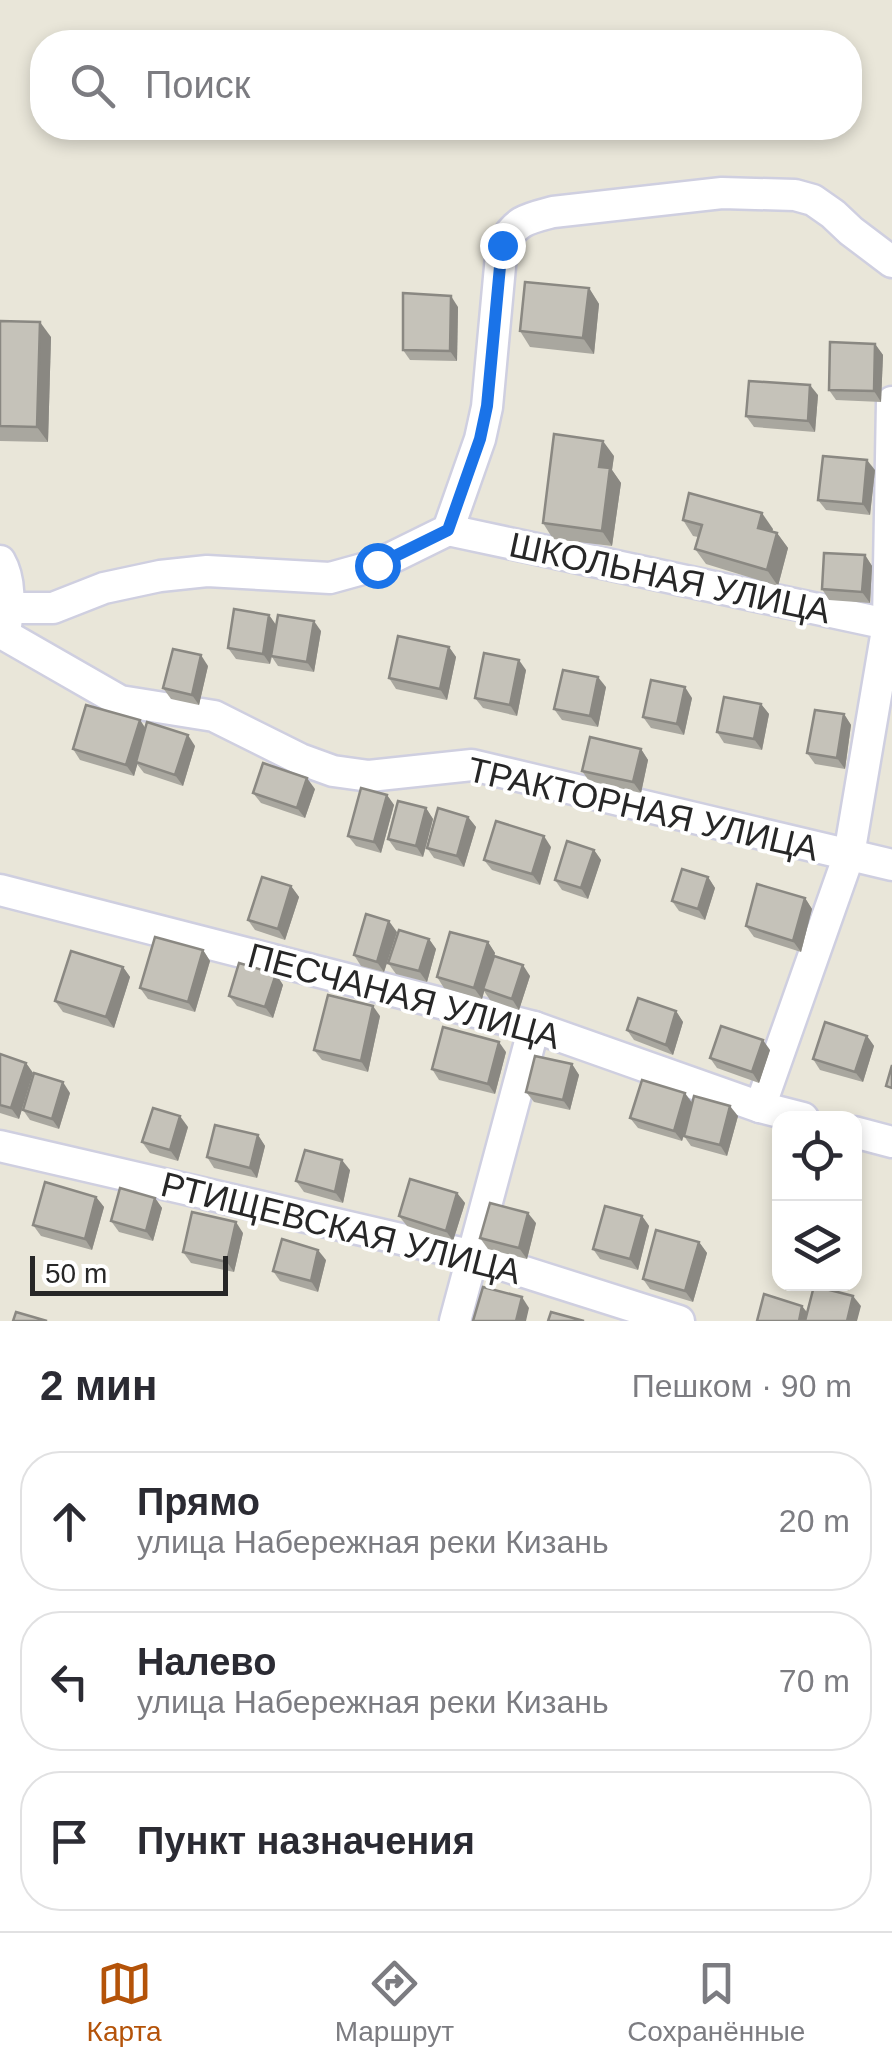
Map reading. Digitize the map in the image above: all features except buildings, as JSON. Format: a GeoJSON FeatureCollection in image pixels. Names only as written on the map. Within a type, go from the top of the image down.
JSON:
{"type":"FeatureCollection","features":[{"type":"Feature","properties":{"kind":"street"},"geometry":{"type":"LineString","coordinates":[[0,561],[6,577],[4,630],[104,588],[160,576],[208,571],[330,578],[353,573],[448,530],[480,439],[487,406],[502,245],[511,229],[528,218],[722,194],[795,195],[813,200],[892,262]]}},
{"type":"Feature","properties":{"kind":"street"},"geometry":{"type":"LineString","coordinates":[[760,1107],[850,855],[890,625],[892,402]]}},
{"type":"Feature","properties":{"kind":"street","name":"ШКОЛЬНАЯ УЛИЦА"},"geometry":{"type":"LineString","coordinates":[[448,530],[890,625]]}},
{"type":"Feature","properties":{"kind":"street","name":"ТРАКТОРНАЯ УЛИЦА"},"geometry":{"type":"LineString","coordinates":[[4,630],[120,700],[214,716],[333,771],[369,776],[472,765],[892,865]]}},
{"type":"Feature","properties":{"kind":"street","name":"ПЕСЧАНАЯ УЛИЦА"},"geometry":{"type":"LineString","coordinates":[[0,890],[534,1027],[776,1111]]}},
{"type":"Feature","properties":{"kind":"street"},"geometry":{"type":"LineString","coordinates":[[455,1321],[534,1027]]}},
{"type":"Feature","properties":{"kind":"street"},"geometry":{"type":"LineString","coordinates":[[862,1134],[892,1142]]}},
{"type":"Feature","properties":{"kind":"street","name":"РТИЩЕВСКАЯ УЛИЦА"},"geometry":{"type":"LineString","coordinates":[[0,1146],[474,1256],[679,1321]]}},
{"type":"Feature","properties":{"kind":"route"},"geometry":{"type":"LineString","coordinates":[[377,565],[448,530],[480,439],[487,406],[502,245]]}}]}
